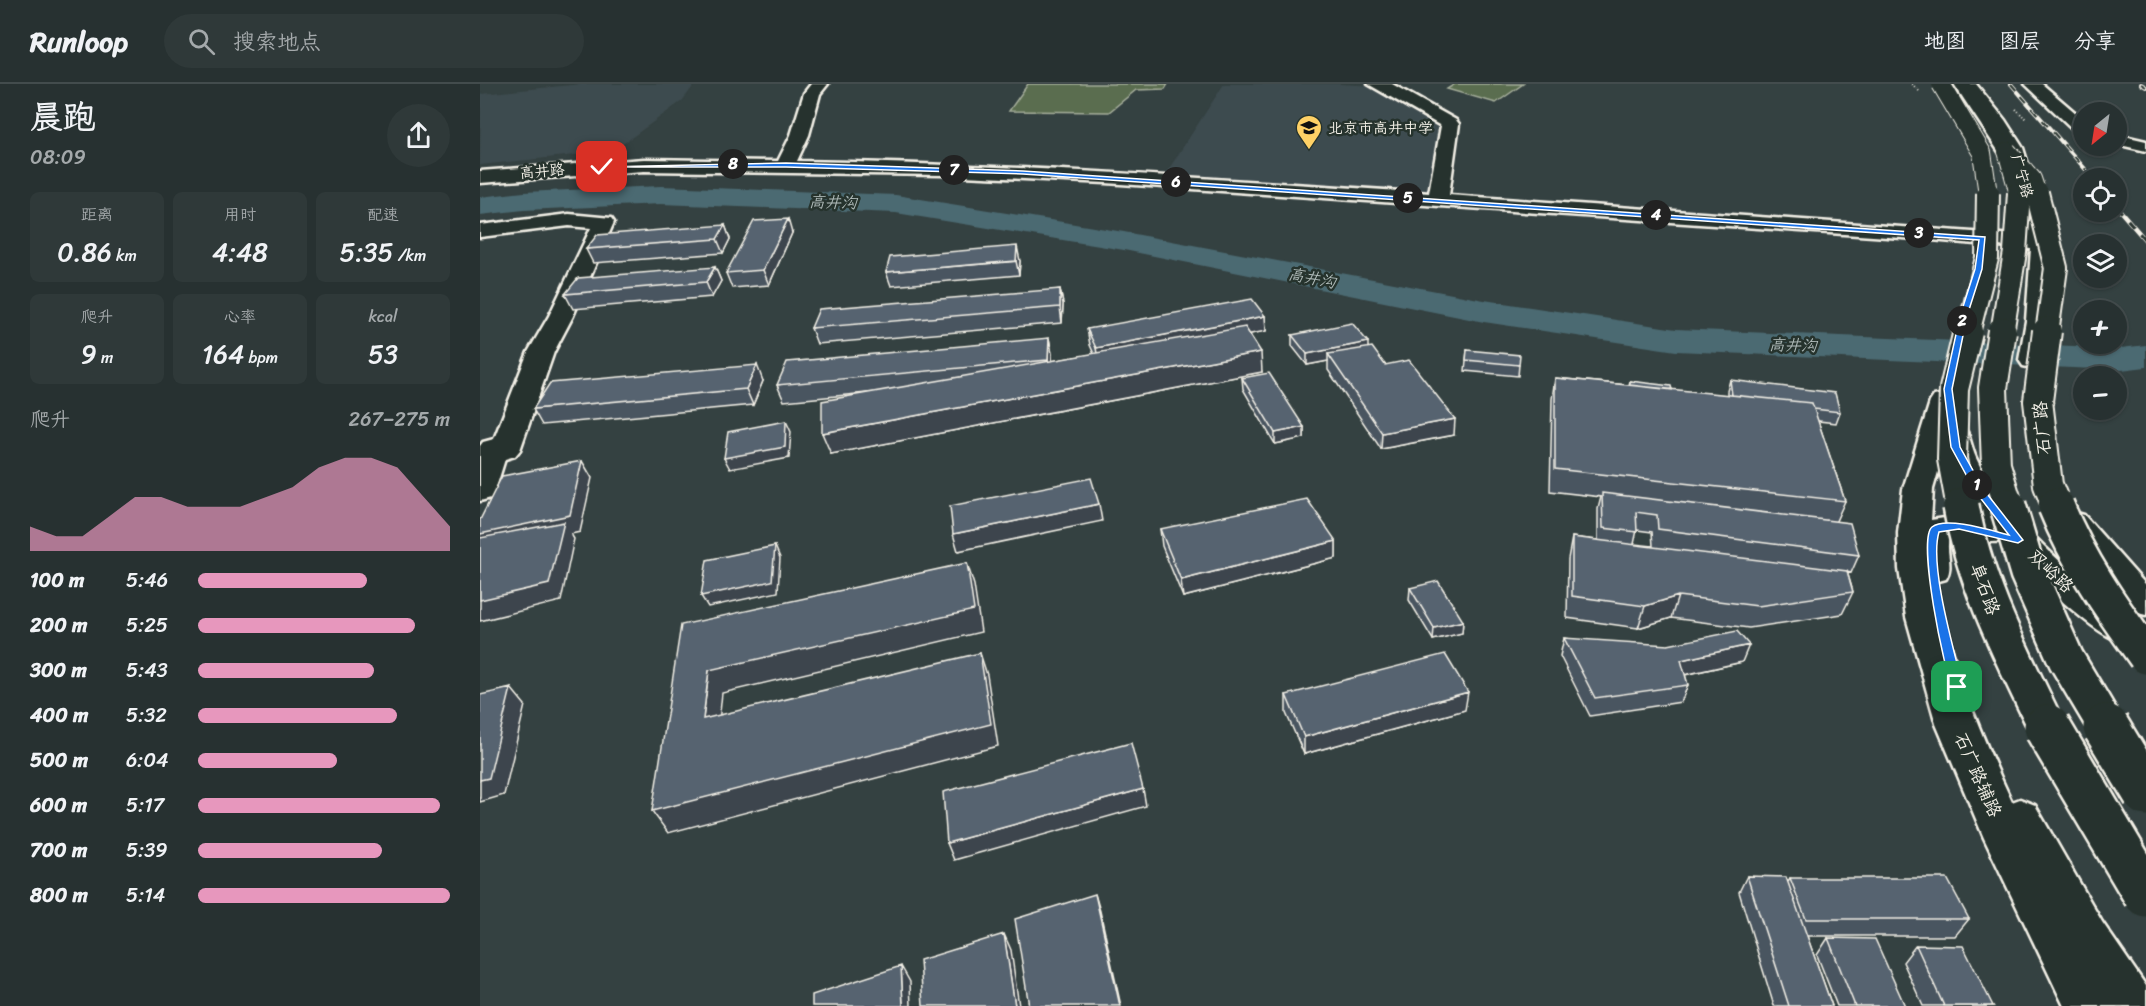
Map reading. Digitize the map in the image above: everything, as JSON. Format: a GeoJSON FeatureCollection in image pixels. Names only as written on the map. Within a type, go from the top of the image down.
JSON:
{"type":"FeatureCollection","features":[{"type":"Feature","properties":{"kind":"main road"},"geometry":{"type":"LineString","coordinates":[[786,165],[800,135],[812,93],[820,84]]}},
{"type":"Feature","properties":{"kind":"main road"},"geometry":{"type":"LineString","coordinates":[[1376,84],[1382,84],[1449,124],[1438,200]]}},
{"type":"Feature","properties":{"kind":"main road","name":"广宁路"},"geometry":{"type":"LineString","coordinates":[[1935,84],[1977,148],[1989,196],[1983,238]]}},
{"type":"Feature","properties":{"kind":"main road","name":"阜石路"},"geometry":{"type":"LineString","coordinates":[[1941,84],[1982,153],[1988,195],[1986,258],[1954,389],[1952,459],[1967,541],[1998,625],[2049,732],[2146,894]]}},
{"type":"Feature","properties":{"kind":"main road"},"geometry":{"type":"LineString","coordinates":[[1962,84],[2007,151],[2019,192],[2016,252],[1993,388],[1996,465],[2028,573],[2066,659],[2146,793]]}},
{"type":"Feature","properties":{"kind":"main road","name":"广宁路"},"geometry":{"type":"LineString","coordinates":[[1968,84],[1999,123],[2014,148],[2042,244]]}},
{"type":"Feature","properties":{"kind":"main road"},"geometry":{"type":"LineString","coordinates":[[2033,84],[2073,120]]}},
{"type":"Feature","properties":{"kind":"main road"},"geometry":{"type":"LineString","coordinates":[[2127,141],[2146,146]]}},
{"type":"Feature","properties":{"kind":"main road","name":"石广路"},"geometry":{"type":"LineString","coordinates":[[2007,151],[2032,178],[2056,268],[2038,401],[2048,485],[2068,536],[2112,609],[2146,656]]}},
{"type":"Feature","properties":{"kind":"main road","name":"高井路"},"geometry":{"type":"LineString","coordinates":[[480,177],[644,165],[786,165],[1035,173],[1983,238],[2042,244]]}},
{"type":"Feature","properties":{"kind":"main road"},"geometry":{"type":"LineString","coordinates":[[480,231],[569,220],[604,222],[561,316],[541,352],[506,450],[493,448],[480,491]]}},
{"type":"Feature","properties":{"kind":"main road","name":"双峪路"},"geometry":{"type":"LineString","coordinates":[[1983,238],[1978,269],[1963,316],[1950,380],[1955,447],[1980,491],[2018,540],[2074,593],[2146,643]]}},
{"type":"Feature","properties":{"kind":"main road"},"geometry":{"type":"LineString","coordinates":[[2042,244],[2038,321],[2030,374],[2029,403],[2036,450],[2056,499],[2087,542],[2136,596],[2146,603]]}},
{"type":"Feature","properties":{"kind":"main road","name":"石广路辅路"},"geometry":{"type":"LineString","coordinates":[[1950,380],[1918,489],[1914,533],[1916,569],[1924,617],[1956,724],[2006,838],[2090,1006]]}},
{"type":"Feature","properties":{"kind":"main road","name":"石广路辅路"},"geometry":{"type":"LineString","coordinates":[[2018,540],[1959,526],[1935,529],[1931,544],[1936,589],[1954,676],[2004,788],[2085,938],[2130,1006]]}},
{"type":"Feature","properties":{"kind":"shaded area"},"geometry":{"type":"Polygon","coordinates":[[[582,84],[695,84],[682,101],[613,151],[480,165],[481,94],[582,84]]]}},
{"type":"Feature","properties":{"kind":"shaded area","name":"北京市高井中学"},"geometry":{"type":"Polygon","coordinates":[[[1224,84],[1374,86],[1441,124],[1433,195],[1163,178],[1224,84]]]}},
{"type":"Feature","properties":{"kind":"green space"},"geometry":{"type":"Polygon","coordinates":[[[1028,84],[1168,84],[1165,89],[1136,90],[1109,112],[1009,111],[1028,84]]]}},
{"type":"Feature","properties":{"kind":"green space"},"geometry":{"type":"Polygon","coordinates":[[[1455,84],[1523,84],[1496,103],[1447,89],[1455,84]]]}},
{"type":"Feature","properties":{"kind":"building"},"geometry":{"type":"Polygon","coordinates":[[[788,219],[763,270],[726,273],[754,221],[788,219]]]}},
{"type":"Feature","properties":{"kind":"building"},"geometry":{"type":"Polygon","coordinates":[[[725,225],[717,239],[586,249],[597,235],[725,225]]]}},
{"type":"Feature","properties":{"kind":"building"},"geometry":{"type":"Polygon","coordinates":[[[1017,246],[1016,261],[886,272],[890,257],[1017,246]]]}},
{"type":"Feature","properties":{"kind":"building"},"geometry":{"type":"Polygon","coordinates":[[[715,267],[706,282],[565,294],[578,278],[715,267]]]}},
{"type":"Feature","properties":{"kind":"building"},"geometry":{"type":"Polygon","coordinates":[[[1060,289],[1060,307],[811,328],[819,309],[1060,289]]]}},
{"type":"Feature","properties":{"kind":"building"},"geometry":{"type":"Polygon","coordinates":[[[1252,299],[1265,316],[1096,348],[1087,329],[1252,299]]]}},
{"type":"Feature","properties":{"kind":"building"},"geometry":{"type":"Polygon","coordinates":[[[1352,323],[1368,342],[1307,354],[1292,335],[1352,323]]]}},
{"type":"Feature","properties":{"kind":"building"},"geometry":{"type":"Polygon","coordinates":[[[1245,327],[1261,352],[822,433],[822,401],[1245,327]]]}},
{"type":"Feature","properties":{"kind":"building"},"geometry":{"type":"Polygon","coordinates":[[[1049,338],[1048,360],[777,385],[787,362],[1049,338]]]}},
{"type":"Feature","properties":{"kind":"building"},"geometry":{"type":"Polygon","coordinates":[[[1372,347],[1385,365],[1409,360],[1455,419],[1382,433],[1328,354],[1372,347]]]}},
{"type":"Feature","properties":{"kind":"building"},"geometry":{"type":"Polygon","coordinates":[[[1467,350],[1520,355],[1519,365],[1466,360],[1467,350]]]}},
{"type":"Feature","properties":{"kind":"building"},"geometry":{"type":"Polygon","coordinates":[[[757,365],[746,389],[533,409],[550,383],[757,365]]]}},
{"type":"Feature","properties":{"kind":"building"},"geometry":{"type":"Polygon","coordinates":[[[1269,373],[1304,427],[1275,433],[1242,378],[1269,373]]]}},
{"type":"Feature","properties":{"kind":"building"},"geometry":{"type":"Polygon","coordinates":[[[1555,378],[1812,403],[1845,501],[1555,469],[1555,378]]]}},
{"type":"Feature","properties":{"kind":"building"},"geometry":{"type":"Polygon","coordinates":[[[1730,380],[1835,393],[1840,412],[1814,409],[1812,403],[1732,395],[1730,380]]]}},
{"type":"Feature","properties":{"kind":"building"},"geometry":{"type":"Polygon","coordinates":[[[1630,381],[1671,386],[1672,390],[1630,385],[1630,381]]]}},
{"type":"Feature","properties":{"kind":"building"},"geometry":{"type":"Polygon","coordinates":[[[786,421],[785,447],[724,458],[728,432],[786,421]]]}},
{"type":"Feature","properties":{"kind":"building"},"geometry":{"type":"Polygon","coordinates":[[[582,461],[570,515],[480,534],[480,520],[502,476],[582,461]]]}},
{"type":"Feature","properties":{"kind":"building"},"geometry":{"type":"Polygon","coordinates":[[[1091,478],[1099,504],[953,534],[950,506],[1091,478]]]}},
{"type":"Feature","properties":{"kind":"building"},"geometry":{"type":"Polygon","coordinates":[[[1602,493],[1850,523],[1859,555],[1658,529],[1657,515],[1636,512],[1637,532],[1603,528],[1602,493]]]}},
{"type":"Feature","properties":{"kind":"building"},"geometry":{"type":"Polygon","coordinates":[[[1307,499],[1336,541],[1181,580],[1160,529],[1307,499]]]}},
{"type":"Feature","properties":{"kind":"building"},"geometry":{"type":"Polygon","coordinates":[[[564,522],[549,584],[480,600],[480,538],[564,522]]]}},
{"type":"Feature","properties":{"kind":"building"},"geometry":{"type":"Polygon","coordinates":[[[1572,537],[1847,571],[1853,592],[1758,606],[1678,596],[1645,606],[1572,596],[1572,537]]]}},
{"type":"Feature","properties":{"kind":"building"},"geometry":{"type":"Polygon","coordinates":[[[775,546],[772,581],[701,596],[707,560],[775,546]]]}},
{"type":"Feature","properties":{"kind":"building"},"geometry":{"type":"Polygon","coordinates":[[[967,563],[974,610],[709,670],[703,719],[980,653],[991,724],[652,811],[681,625],[967,563]]]}},
{"type":"Feature","properties":{"kind":"building"},"geometry":{"type":"Polygon","coordinates":[[[1438,581],[1463,621],[1434,628],[1410,588],[1438,581]]]}},
{"type":"Feature","properties":{"kind":"building"},"geometry":{"type":"Polygon","coordinates":[[[1737,631],[1749,645],[1681,660],[1688,685],[1595,698],[1564,638],[1668,645],[1737,631]]]}},
{"type":"Feature","properties":{"kind":"building"},"geometry":{"type":"Polygon","coordinates":[[[1445,654],[1468,692],[1304,737],[1286,695],[1445,654]]]}},
{"type":"Feature","properties":{"kind":"building"},"geometry":{"type":"Polygon","coordinates":[[[511,688],[489,778],[480,780],[480,695],[511,688]]]}},
{"type":"Feature","properties":{"kind":"building"},"geometry":{"type":"Polygon","coordinates":[[[1131,743],[1143,789],[947,843],[943,792],[1131,743]]]}},
{"type":"Feature","properties":{"kind":"building"},"geometry":{"type":"Polygon","coordinates":[[[1747,876],[1786,877],[1832,1006],[1789,1006],[1747,876]]]}},
{"type":"Feature","properties":{"kind":"building"},"geometry":{"type":"Polygon","coordinates":[[[1790,878],[1947,878],[1969,919],[1806,919],[1790,878]]]}},
{"type":"Feature","properties":{"kind":"building"},"geometry":{"type":"Polygon","coordinates":[[[1095,894],[1120,1006],[1029,1006],[1015,919],[1095,894]]]}},
{"type":"Feature","properties":{"kind":"building"},"geometry":{"type":"Polygon","coordinates":[[[1004,934],[1015,1006],[923,1006],[920,960],[1004,934]]]}},
{"type":"Feature","properties":{"kind":"building"},"geometry":{"type":"Polygon","coordinates":[[[1828,938],[1875,939],[1905,1006],[1855,1006],[1828,938]]]}},
{"type":"Feature","properties":{"kind":"building"},"geometry":{"type":"Polygon","coordinates":[[[1916,945],[1963,946],[1993,1006],[1944,1006],[1916,945]]]}},
{"type":"Feature","properties":{"kind":"building"},"geometry":{"type":"Polygon","coordinates":[[[901,966],[903,1006],[812,1006],[812,995],[901,966]]]}},
{"type":"Feature","properties":{"kind":"waterway","name":"高井沟"},"geometry":{"type":"LineString","coordinates":[[480,206],[524,201],[661,195],[896,204],[1124,241],[1484,311],[1676,340],[2121,359],[2146,356]]}},
{"type":"Feature","properties":{"kind":"railway"},"geometry":{"type":"LineString","coordinates":[[2011,84],[2084,168]]}},
{"type":"Feature","properties":{"kind":"railway"},"geometry":{"type":"LineString","coordinates":[[2141,84],[2146,87]]}},
{"type":"Feature","properties":{"kind":"railway"},"geometry":{"type":"LineString","coordinates":[[2127,219],[2146,241]]}},
{"type":"Feature","properties":{"kind":"place","name":"北京市高井中学"},"geometry":{"type":"Point","coordinates":[1309,151]}},
{"type":"Feature","properties":{"kind":"route"},"geometry":{"type":"LineString","coordinates":[[602,167],[715,164],[1023,172],[1983,238],[1978,269],[1963,316],[1948,389],[1955,447],[1980,491],[2018,540],[1959,526],[1935,529],[1931,544],[1939,611],[1957,687]]}}]}
